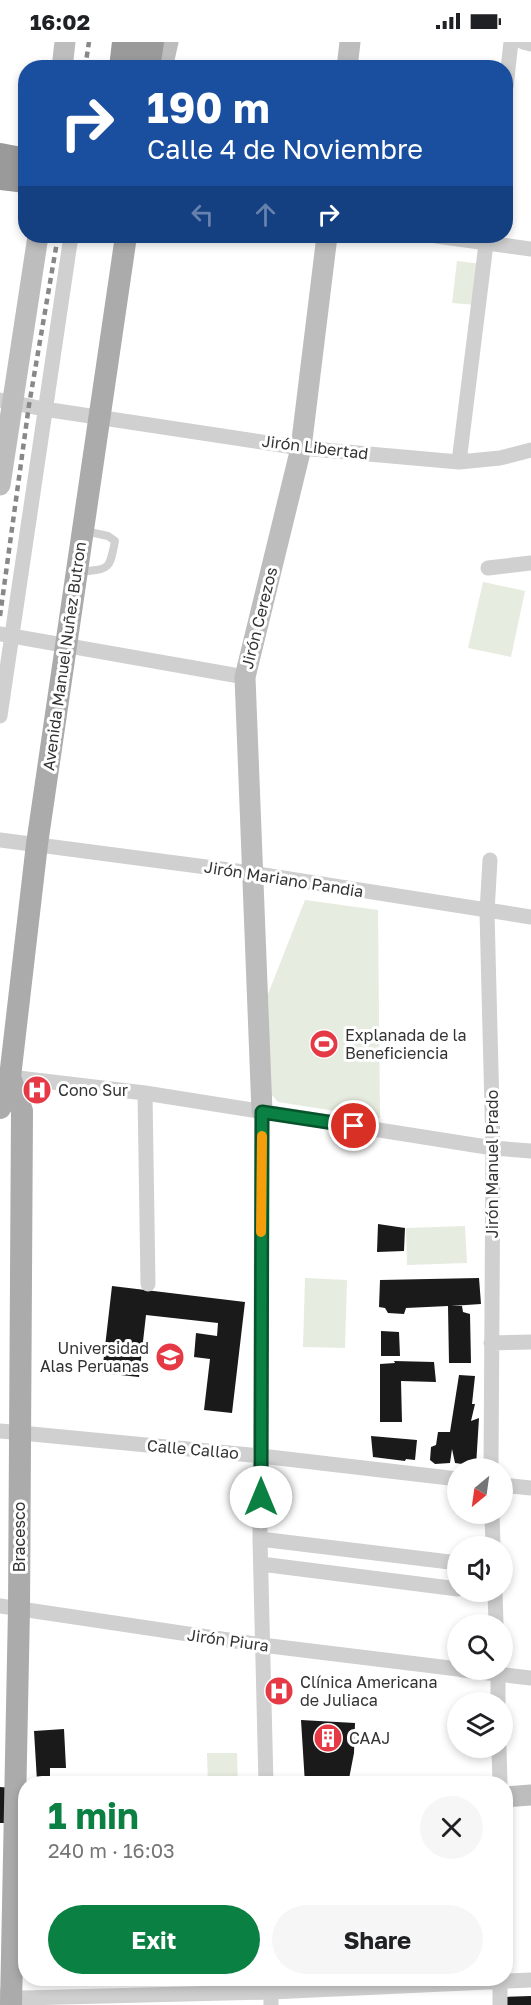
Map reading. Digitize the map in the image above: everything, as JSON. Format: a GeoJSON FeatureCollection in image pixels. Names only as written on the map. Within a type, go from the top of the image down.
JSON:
{"type":"FeatureCollection","features":[{"type":"Feature","properties":{"kind":"highway"},"geometry":{"type":"LineString","coordinates":[[123,60],[125,42]]}},
{"type":"Feature","properties":{"kind":"highway"},"geometry":{"type":"LineString","coordinates":[[148,60],[151,42]]}},
{"type":"Feature","properties":{"kind":"highway"},"geometry":{"type":"LineString","coordinates":[[0,156],[18,159]]}},
{"type":"Feature","properties":{"kind":"highway"},"geometry":{"type":"LineString","coordinates":[[0,177],[18,179]]}},
{"type":"Feature","properties":{"kind":"main road","name":"Avenida Manuel Nuñez Butron"},"geometry":{"type":"LineString","coordinates":[[5,1077],[65,646],[125,243]]}},
{"type":"Feature","properties":{"kind":"main road"},"geometry":{"type":"LineString","coordinates":[[0,1108],[5,1077]]}},
{"type":"Feature","properties":{"kind":"main road","name":"Bracesco"},"geometry":{"type":"LineString","coordinates":[[5,1077],[22,1111],[10,1432],[9,1607],[14,1826],[8,2000]]}},
{"type":"Feature","properties":{"kind":"street"},"geometry":{"type":"LineString","coordinates":[[63,60],[65,42]]}},
{"type":"Feature","properties":{"kind":"street"},"geometry":{"type":"LineString","coordinates":[[164,60],[168,42]]}},
{"type":"Feature","properties":{"kind":"street"},"geometry":{"type":"LineString","coordinates":[[348,60],[350,42]]}},
{"type":"Feature","properties":{"kind":"street"},"geometry":{"type":"LineString","coordinates":[[509,60],[511,42]]}},
{"type":"Feature","properties":{"kind":"street"},"geometry":{"type":"LineString","coordinates":[[523,42],[531,44]]}},
{"type":"Feature","properties":{"kind":"street"},"geometry":{"type":"LineString","coordinates":[[0,485],[6,401],[37,243]]}},
{"type":"Feature","properties":{"kind":"street"},"geometry":{"type":"LineString","coordinates":[[0,716],[6,635],[70,243]]}},
{"type":"Feature","properties":{"kind":"street","name":"Jirón Cerezos"},"geometry":{"type":"LineString","coordinates":[[262,1112],[244,677],[301,448],[326,243]]}},
{"type":"Feature","properties":{"kind":"street"},"geometry":{"type":"LineString","coordinates":[[459,462],[486,243]]}},
{"type":"Feature","properties":{"kind":"street"},"geometry":{"type":"LineString","coordinates":[[505,243],[531,249]]}},
{"type":"Feature","properties":{"kind":"street","name":"Jirón Libertad"},"geometry":{"type":"LineString","coordinates":[[6,401],[301,448],[459,462],[501,458],[531,450]]}},
{"type":"Feature","properties":{"kind":"street"},"geometry":{"type":"LineString","coordinates":[[488,568],[531,563]]}},
{"type":"Feature","properties":{"kind":"street"},"geometry":{"type":"LineString","coordinates":[[6,635],[244,677]]}},
{"type":"Feature","properties":{"kind":"street","name":"Jirón Mariano Pandia"},"geometry":{"type":"LineString","coordinates":[[0,840],[37,843],[252,873],[487,912],[531,917]]}},
{"type":"Feature","properties":{"kind":"street","name":"Jirón Manuel Prado"},"geometry":{"type":"LineString","coordinates":[[490,860],[487,912],[493,1148],[491,1458]]}},
{"type":"Feature","properties":{"kind":"street"},"geometry":{"type":"LineString","coordinates":[[5,1077],[145,1093],[493,1148],[531,1151]]}},
{"type":"Feature","properties":{"kind":"street"},"geometry":{"type":"LineString","coordinates":[[145,1093],[148,1284]]}},
{"type":"Feature","properties":{"kind":"street"},"geometry":{"type":"LineString","coordinates":[[262,1112],[260,1539],[266,1776]]}},
{"type":"Feature","properties":{"kind":"street"},"geometry":{"type":"LineString","coordinates":[[491,1343],[531,1342]]}},
{"type":"Feature","properties":{"kind":"street","name":"Calle Callao"},"geometry":{"type":"LineString","coordinates":[[10,1432],[261,1456],[447,1478]]}},
{"type":"Feature","properties":{"kind":"street"},"geometry":{"type":"LineString","coordinates":[[513,1486],[531,1488]]}},
{"type":"Feature","properties":{"kind":"street"},"geometry":{"type":"LineString","coordinates":[[260,1539],[447,1562]]}},
{"type":"Feature","properties":{"kind":"street"},"geometry":{"type":"LineString","coordinates":[[261,1564],[447,1588]]}},
{"type":"Feature","properties":{"kind":"street","name":"Jirón Piura"},"geometry":{"type":"LineString","coordinates":[[9,1607],[262,1645],[447,1667]]}},
{"type":"Feature","properties":{"kind":"street","name":"Jirón Piura"},"geometry":{"type":"LineString","coordinates":[[513,1675],[531,1678]]}},
{"type":"Feature","properties":{"kind":"street"},"geometry":{"type":"LineString","coordinates":[[499,1758],[500,1776]]}},
{"type":"Feature","properties":{"kind":"street"},"geometry":{"type":"LineString","coordinates":[[513,1796],[531,1795]]}},
{"type":"Feature","properties":{"kind":"street"},"geometry":{"type":"LineString","coordinates":[[513,1980],[531,1980]]}},
{"type":"Feature","properties":{"kind":"street"},"geometry":{"type":"LineString","coordinates":[[8,2000],[386,1986]]}},
{"type":"Feature","properties":{"kind":"street"},"geometry":{"type":"LineString","coordinates":[[500,1986],[500,2005]]}},
{"type":"Feature","properties":{"kind":"lane"},"geometry":{"type":"LineString","coordinates":[[76,573],[105,569],[111,562],[115,541],[108,536],[82,531]]}},
{"type":"Feature","properties":{"kind":"shaded area"},"geometry":{"type":"Polygon","coordinates":[[[457,261],[482,264],[477,305],[452,303],[457,261]]]}},
{"type":"Feature","properties":{"kind":"shaded area"},"geometry":{"type":"Polygon","coordinates":[[[483,582],[525,591],[511,657],[468,648],[483,582]]]}},
{"type":"Feature","properties":{"kind":"shaded area","name":"Explanada de la Beneficiencia"},"geometry":{"type":"Polygon","coordinates":[[[305,900],[378,910],[380,1118],[278,1102],[270,1093],[268,994],[305,900]]]}},
{"type":"Feature","properties":{"kind":"shaded area"},"geometry":{"type":"Polygon","coordinates":[[[465,1226],[467,1263],[407,1265],[406,1228],[465,1226]]]}},
{"type":"Feature","properties":{"kind":"shaded area"},"geometry":{"type":"Polygon","coordinates":[[[305,1278],[347,1280],[345,1348],[303,1347],[305,1278]]]}},
{"type":"Feature","properties":{"kind":"shaded area"},"geometry":{"type":"Polygon","coordinates":[[[207,1753],[237,1753],[238,1776],[208,1776],[207,1753]]]}},
{"type":"Feature","properties":{"kind":"building"},"geometry":{"type":"Polygon","coordinates":[[[378,1224],[405,1228],[404,1251],[377,1252],[378,1224]]]}},
{"type":"Feature","properties":{"kind":"building"},"geometry":{"type":"Polygon","coordinates":[[[479,1278],[481,1304],[451,1306],[462,1306],[463,1312],[470,1314],[471,1363],[449,1363],[448,1306],[406,1308],[404,1314],[388,1313],[385,1308],[379,1307],[380,1280],[479,1278]]]}},
{"type":"Feature","properties":{"kind":"building"},"geometry":{"type":"Polygon","coordinates":[[[112,1286],[245,1302],[232,1413],[204,1410],[210,1359],[194,1357],[196,1333],[217,1336],[218,1323],[146,1315],[139,1377],[102,1373],[112,1286]]]}},
{"type":"Feature","properties":{"kind":"building"},"geometry":{"type":"Polygon","coordinates":[[[381,1331],[399,1332],[400,1356],[381,1356],[381,1331]]]}},
{"type":"Feature","properties":{"kind":"building"},"geometry":{"type":"Polygon","coordinates":[[[394,1361],[434,1362],[436,1382],[401,1381],[402,1422],[380,1422],[380,1364],[395,1363],[394,1361]]]}},
{"type":"Feature","properties":{"kind":"building"},"geometry":{"type":"Polygon","coordinates":[[[459,1375],[475,1376],[472,1404],[475,1404],[471,1421],[479,1418],[476,1458],[454,1458],[452,1449],[447,1463],[435,1464],[430,1460],[431,1447],[436,1445],[438,1432],[450,1432],[459,1375]]]}},
{"type":"Feature","properties":{"kind":"building"},"geometry":{"type":"Polygon","coordinates":[[[371,1436],[417,1440],[415,1460],[373,1457],[371,1436]]]}},
{"type":"Feature","properties":{"kind":"building","name":"CAAJ"},"geometry":{"type":"Polygon","coordinates":[[[301,1720],[355,1723],[354,1753],[350,1776],[304,1776],[301,1720]]]}},
{"type":"Feature","properties":{"kind":"building"},"geometry":{"type":"Polygon","coordinates":[[[64,1729],[66,1768],[50,1768],[50,1776],[37,1776],[34,1731],[64,1729]]]}},
{"type":"Feature","properties":{"kind":"building"},"geometry":{"type":"Polygon","coordinates":[[[0,1787],[13,1788],[11,1823],[0,1823],[0,1787]]]}},
{"type":"Feature","properties":{"kind":"building"},"geometry":{"type":"Polygon","coordinates":[[[531,1996],[531,2005],[504,2005],[504,1997],[531,1996]]]}},
{"type":"Feature","properties":{"kind":"railway"},"geometry":{"type":"LineString","coordinates":[[86,60],[89,42]]}},
{"type":"Feature","properties":{"kind":"railway"},"geometry":{"type":"LineString","coordinates":[[0,616],[29,405],[57,243]]}},
{"type":"Feature","properties":{"kind":"slow traffic"},"geometry":{"type":"LineString","coordinates":[[261,1232],[262,1136]]}},
{"type":"Feature","properties":{"kind":"place","name":"Explanada de la Beneficiencia"},"geometry":{"type":"Point","coordinates":[324,1044]}},
{"type":"Feature","properties":{"kind":"place","name":"Cono Sur"},"geometry":{"type":"Point","coordinates":[37,1090]}},
{"type":"Feature","properties":{"kind":"place","name":"Universidad Alas Peruanas"},"geometry":{"type":"Point","coordinates":[170,1357]}},
{"type":"Feature","properties":{"kind":"place","name":"Clínica Americana de Juliaca"},"geometry":{"type":"Point","coordinates":[279,1691]}},
{"type":"Feature","properties":{"kind":"place","name":"CAAJ"},"geometry":{"type":"Point","coordinates":[328,1738]}},
{"type":"Feature","properties":{"kind":"route"},"geometry":{"type":"LineString","coordinates":[[261,1497],[262,1112],[354,1126]]}}]}
